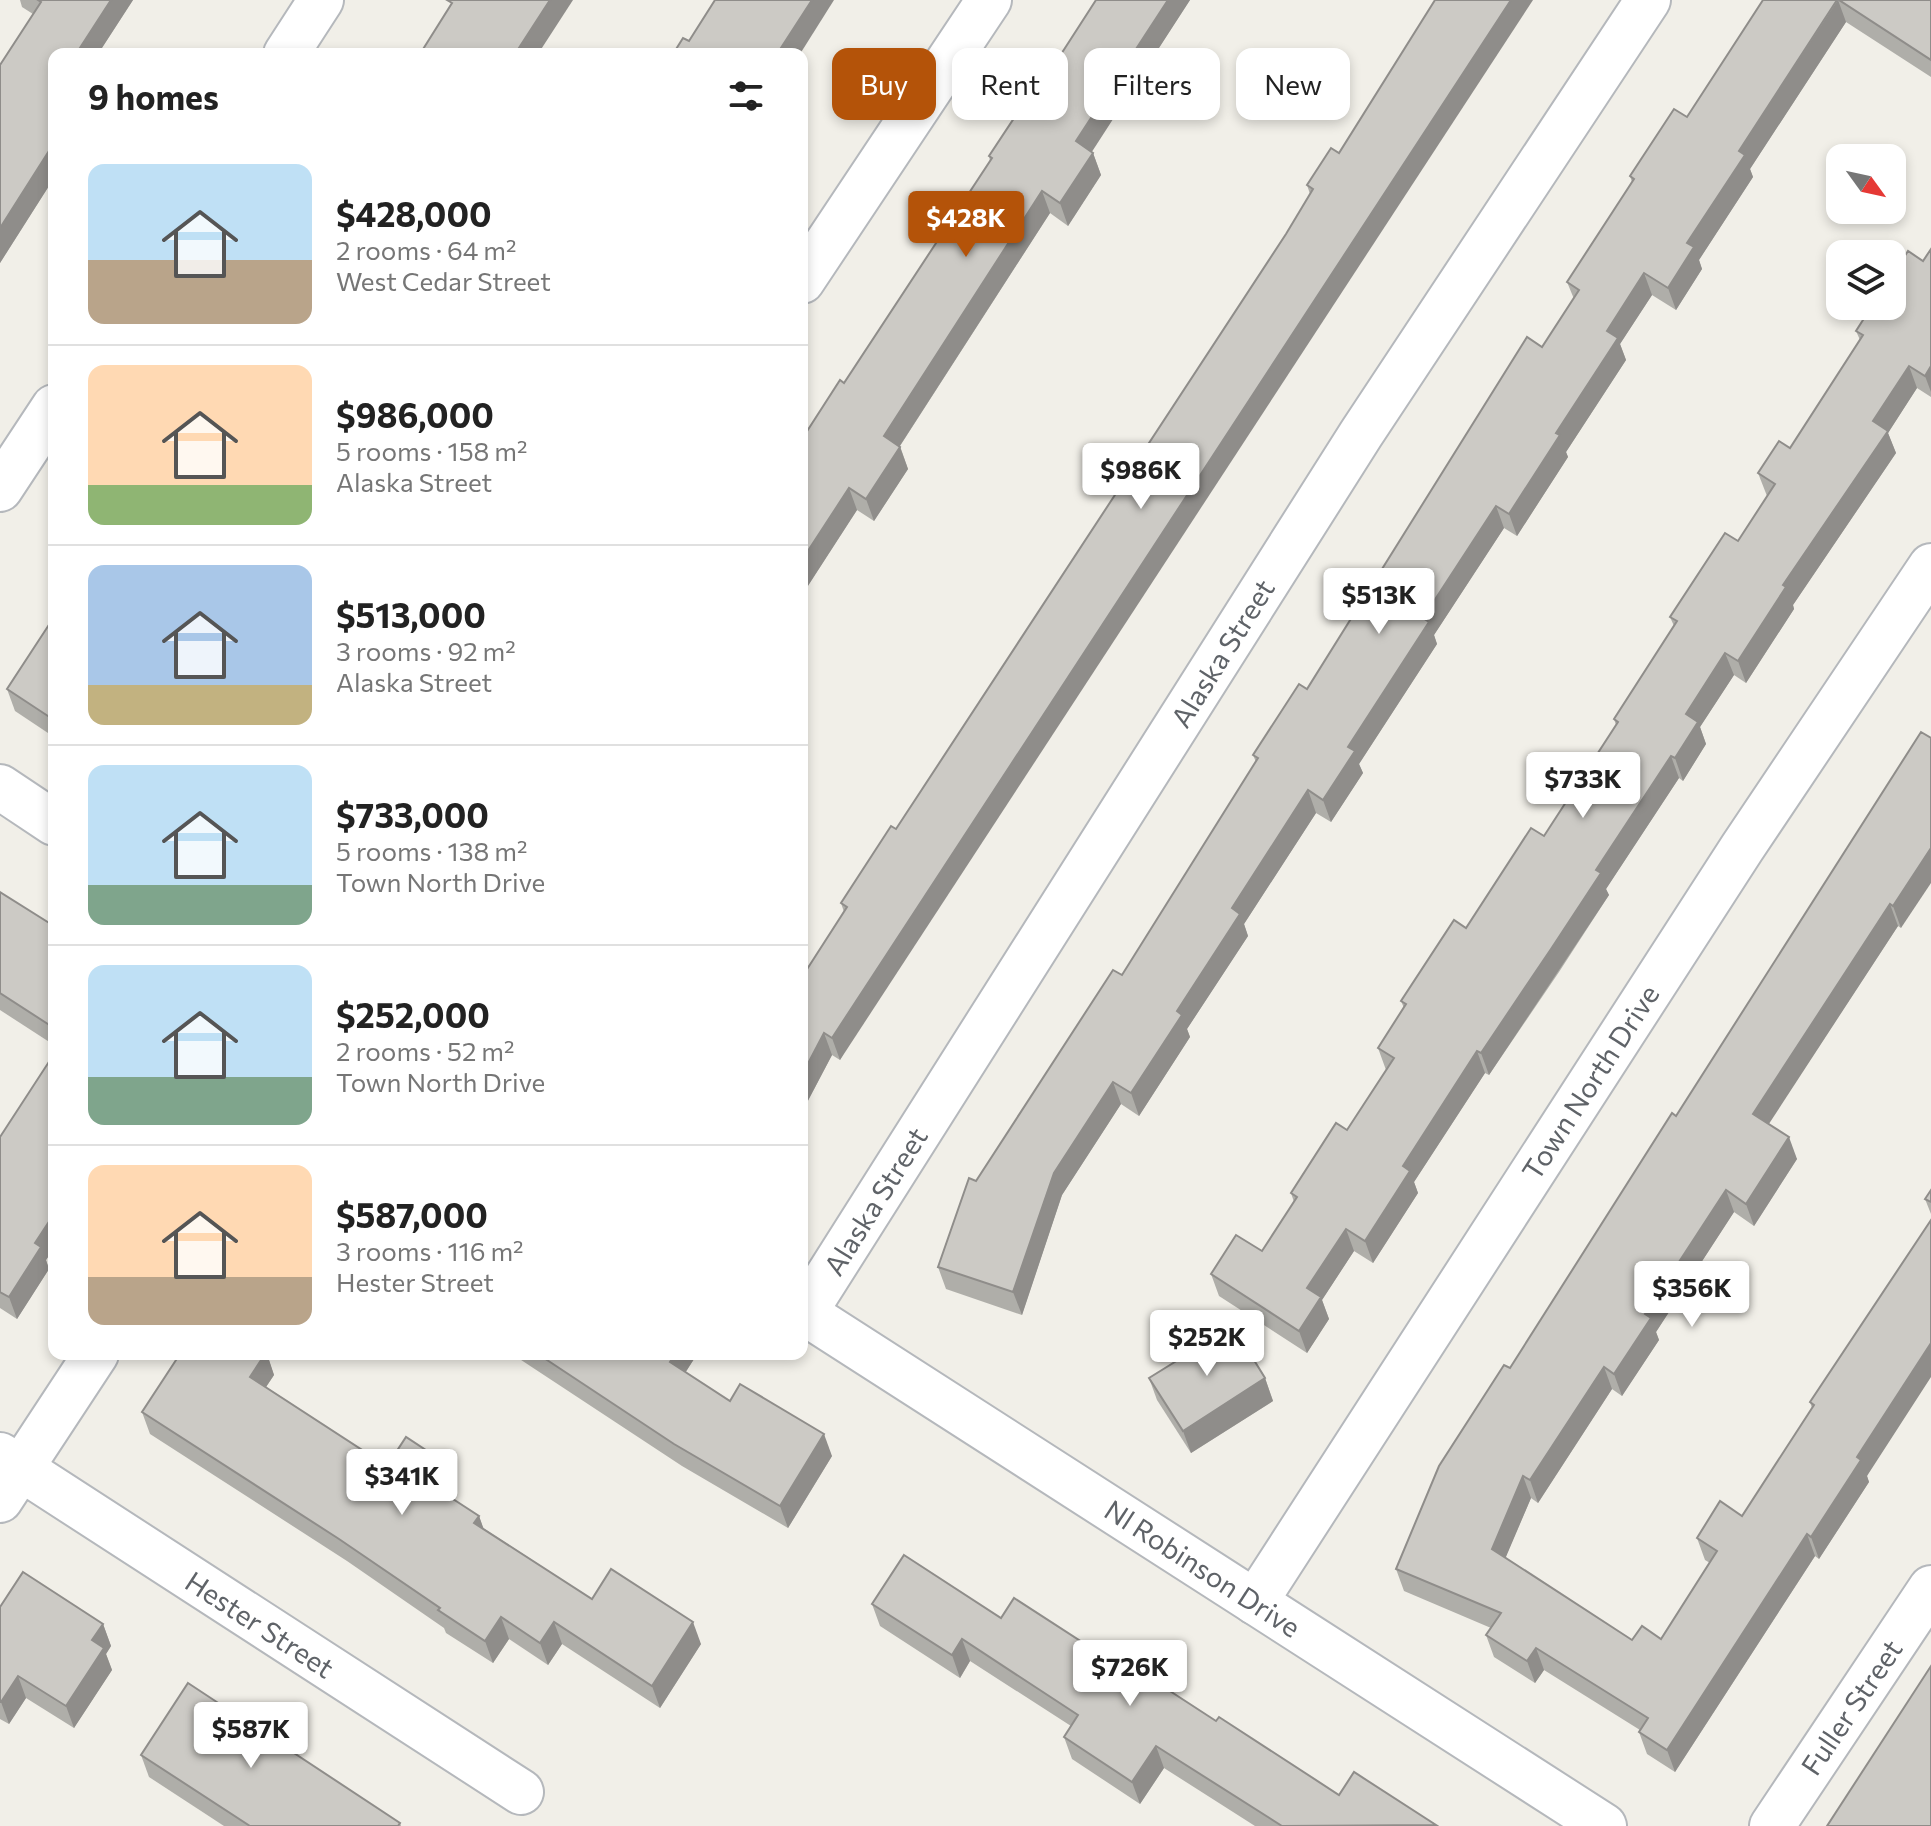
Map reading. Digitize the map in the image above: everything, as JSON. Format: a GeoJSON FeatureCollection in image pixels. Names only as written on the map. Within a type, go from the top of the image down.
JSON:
{"type":"FeatureCollection","features":[{"type":"Feature","properties":{"kind":"street"},"geometry":{"type":"LineString","coordinates":[[290,48],[321,0]]}},
{"type":"Feature","properties":{"kind":"street"},"geometry":{"type":"LineString","coordinates":[[808,272],[989,0]]}},
{"type":"Feature","properties":{"kind":"street","name":"Alaska Street"},"geometry":{"type":"LineString","coordinates":[[808,1303],[1361,434],[1648,0]]}},
{"type":"Feature","properties":{"kind":"street"},"geometry":{"type":"LineString","coordinates":[[0,489],[48,416]]}},
{"type":"Feature","properties":{"kind":"street","name":"Town North Drive"},"geometry":{"type":"LineString","coordinates":[[1255,1602],[1742,848],[1931,566]]}},
{"type":"Feature","properties":{"kind":"street"},"geometry":{"type":"LineString","coordinates":[[0,787],[48,819]]}},
{"type":"Feature","properties":{"kind":"street","name":"Nl Robinson Drive"},"geometry":{"type":"LineString","coordinates":[[808,1314],[1604,1826]]}},
{"type":"Feature","properties":{"kind":"street"},"geometry":{"type":"LineString","coordinates":[[7,1475],[92,1360]]}},
{"type":"Feature","properties":{"kind":"street","name":"Hester Street"},"geometry":{"type":"LineString","coordinates":[[7,1475],[521,1792]]}},
{"type":"Feature","properties":{"kind":"street","name":"Fuller Street"},"geometry":{"type":"LineString","coordinates":[[1772,1826],[1931,1588]]}},
{"type":"Feature","properties":{"kind":"building"},"geometry":{"type":"Polygon","coordinates":[[[38,0],[111,0],[80,48],[48,48],[48,152],[0,228],[0,65],[41,2],[38,0]]]}},
{"type":"Feature","properties":{"kind":"building"},"geometry":{"type":"Polygon","coordinates":[[[447,0],[550,0],[519,48],[424,48],[452,3],[447,0]]]}},
{"type":"Feature","properties":{"kind":"building"},"geometry":{"type":"Polygon","coordinates":[[[715,0],[812,0],[781,48],[677,48],[683,38],[689,41],[715,0]]]}},
{"type":"Feature","properties":{"kind":"building"},"geometry":{"type":"Polygon","coordinates":[[[1096,0],[1168,0],[1137,48],[1084,48],[1084,120],[1090,120],[1076,141],[1093,153],[1060,203],[1042,191],[884,436],[900,447],[866,499],[849,488],[808,551],[808,430],[840,380],[844,383],[992,158],[989,156],[1013,120],[1068,120],[1068,48],[1065,48],[1096,0]]]}},
{"type":"Feature","properties":{"kind":"building"},"geometry":{"type":"Polygon","coordinates":[[[1435,0],[1511,0],[832,1038],[824,1033],[808,1064],[808,968],[847,907],[841,903],[891,826],[896,829],[1286,234],[1313,189],[1307,185],[1331,148],[1339,153],[1435,0]]]}},
{"type":"Feature","properties":{"kind":"building"},"geometry":{"type":"Polygon","coordinates":[[[1763,0],[1837,0],[1739,151],[1745,155],[1687,243],[1694,247],[1668,288],[1644,273],[1607,331],[1618,338],[1556,433],[1560,435],[1509,514],[1496,506],[1423,618],[1429,622],[1348,747],[1355,751],[1323,800],[1308,790],[1232,908],[1240,914],[1177,1011],[1182,1015],[1131,1093],[1113,1082],[1054,1173],[1013,1292],[938,1267],[969,1178],[976,1181],[1113,970],[1122,975],[1258,758],[1253,755],[1299,684],[1307,689],[1527,337],[1542,347],[1579,290],[1567,282],[1634,179],[1630,176],[1674,109],[1687,117],[1763,0]]]}},
{"type":"Feature","properties":{"kind":"building"},"geometry":{"type":"Polygon","coordinates":[[[1839,0],[1931,0],[1931,60],[1839,0]]]}},
{"type":"Feature","properties":{"kind":"building"},"geometry":{"type":"Polygon","coordinates":[[[1931,249],[1931,366],[1925,376],[1909,366],[1873,421],[1888,431],[1783,585],[1786,587],[1738,661],[1725,653],[1686,714],[1698,722],[1675,758],[1671,756],[1596,870],[1601,873],[1481,1053],[1477,1051],[1403,1166],[1410,1171],[1365,1241],[1346,1229],[1307,1288],[1321,1297],[1299,1331],[1211,1274],[1236,1235],[1262,1251],[1297,1197],[1291,1193],[1336,1123],[1347,1130],[1394,1058],[1378,1048],[1406,1004],[1401,1001],[1454,920],[1466,928],[1531,828],[1544,836],[1618,722],[1614,719],[1677,621],[1670,617],[1725,533],[1738,541],[1775,484],[1758,473],[1779,441],[1790,448],[1863,335],[1856,331],[1863,320],[1906,320],[1906,254],[1908,251],[1923,261],[1931,249]]]}},
{"type":"Feature","properties":{"kind":"building"},"geometry":{"type":"Polygon","coordinates":[[[48,626],[48,716],[7,689],[48,626]]]}},
{"type":"Feature","properties":{"kind":"building"},"geometry":{"type":"Polygon","coordinates":[[[1921,732],[1931,738],[1931,848],[1893,906],[1890,904],[1753,1114],[1789,1137],[1746,1204],[1726,1190],[1645,1314],[1651,1318],[1614,1374],[1604,1367],[1530,1480],[1523,1476],[1492,1549],[1632,1640],[1642,1626],[1661,1639],[1717,1551],[1697,1538],[1720,1501],[1742,1516],[1814,1405],[1810,1402],[1931,1220],[1931,1343],[1857,1457],[1861,1460],[1811,1537],[1807,1534],[1667,1750],[1639,1732],[1648,1718],[1536,1648],[1527,1661],[1486,1635],[1501,1613],[1396,1569],[1439,1466],[1504,1365],[1510,1368],[1672,1113],[1676,1116],[1921,732]]]}},
{"type":"Feature","properties":{"kind":"building"},"geometry":{"type":"Polygon","coordinates":[[[0,892],[48,922],[48,1024],[0,993],[0,892]]]}},
{"type":"Feature","properties":{"kind":"building"},"geometry":{"type":"Polygon","coordinates":[[[48,1063],[48,1223],[35,1243],[41,1247],[9,1297],[0,1292],[0,1137],[48,1063]]]}},
{"type":"Feature","properties":{"kind":"building"},"geometry":{"type":"Polygon","coordinates":[[[1233,1326],[1265,1378],[1183,1431],[1149,1378],[1233,1326]]]}},
{"type":"Feature","properties":{"kind":"building"},"geometry":{"type":"Polygon","coordinates":[[[176,1360],[261,1360],[250,1377],[387,1466],[406,1437],[447,1464],[433,1486],[479,1516],[474,1523],[592,1599],[611,1569],[693,1622],[652,1686],[554,1622],[540,1643],[501,1617],[485,1641],[339,1539],[142,1412],[176,1360]]]}},
{"type":"Feature","properties":{"kind":"building"},"geometry":{"type":"Polygon","coordinates":[[[547,1360],[671,1360],[730,1401],[740,1384],[824,1434],[780,1506],[674,1444],[547,1360]]]}},
{"type":"Feature","properties":{"kind":"building"},"geometry":{"type":"Polygon","coordinates":[[[904,1555],[1001,1618],[1014,1598],[1113,1662],[1116,1656],[1216,1721],[1219,1717],[1339,1795],[1354,1772],[1436,1825],[1282,1826],[1156,1746],[1132,1782],[1064,1737],[1078,1715],[962,1639],[952,1655],[872,1604],[904,1555]]]}},
{"type":"Feature","properties":{"kind":"building"},"geometry":{"type":"Polygon","coordinates":[[[23,1572],[103,1624],[92,1640],[104,1648],[66,1706],[18,1676],[0,1702],[0,1607],[23,1572]]]}},
{"type":"Feature","properties":{"kind":"building"},"geometry":{"type":"Polygon","coordinates":[[[1931,1666],[1931,1826],[1827,1826],[1931,1666]]]}},
{"type":"Feature","properties":{"kind":"building"},"geometry":{"type":"Polygon","coordinates":[[[188,1683],[400,1823],[398,1826],[250,1826],[141,1755],[188,1683]]]}}]}
